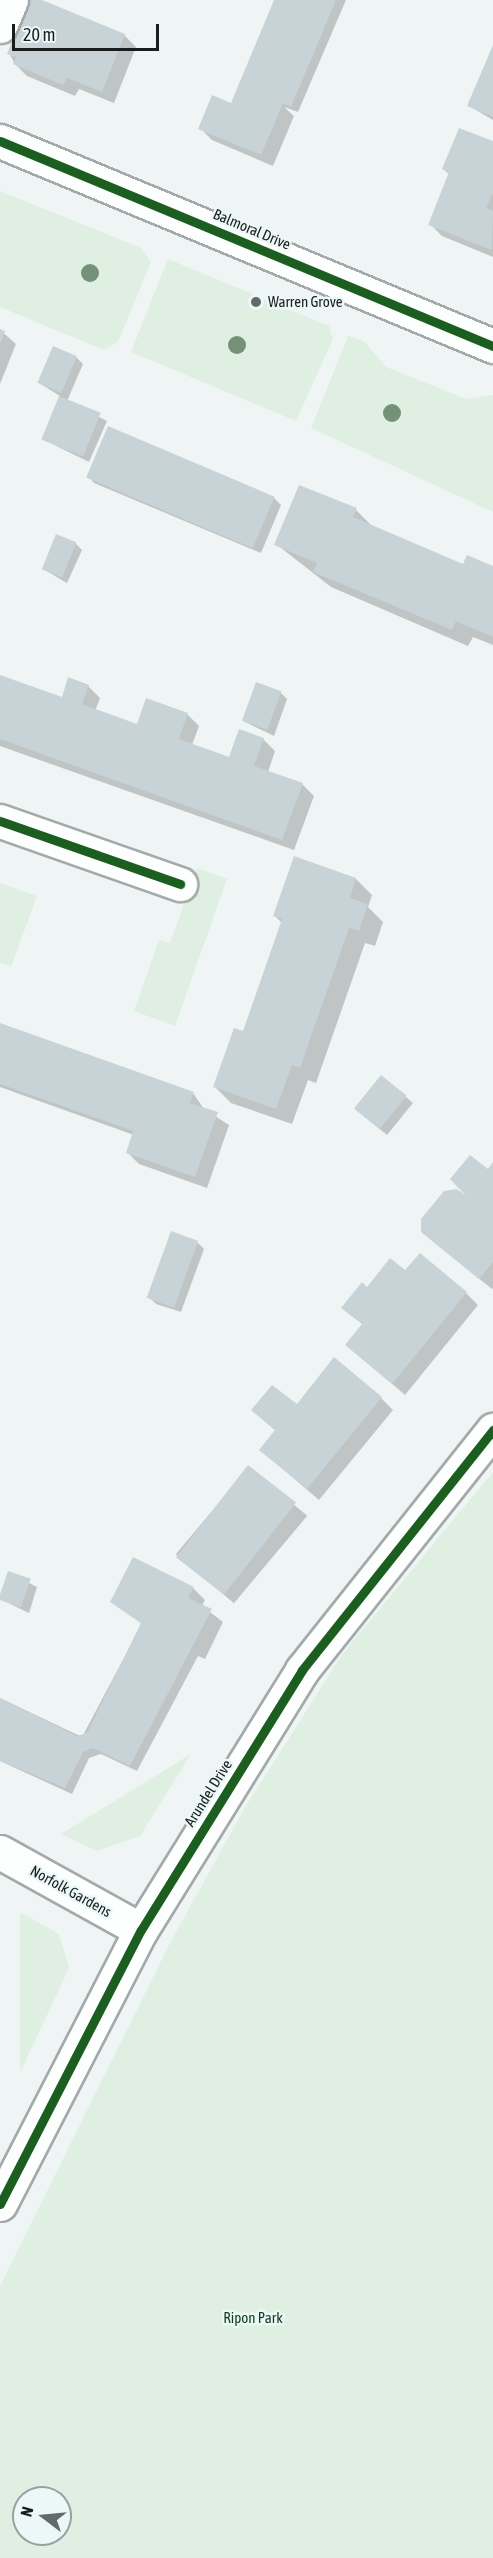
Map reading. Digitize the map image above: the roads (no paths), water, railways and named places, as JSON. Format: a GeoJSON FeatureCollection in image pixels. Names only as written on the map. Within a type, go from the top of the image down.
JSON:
{"type":"FeatureCollection","features":[{"type":"Feature","properties":{"kind":"street"},"geometry":{"type":"LineString","coordinates":[[0,26],[11,0]]}},
{"type":"Feature","properties":{"kind":"street","name":"Balmoral Drive"},"geometry":{"type":"LineString","coordinates":[[0,141],[493,346]]}},
{"type":"Feature","properties":{"kind":"street"},"geometry":{"type":"LineString","coordinates":[[0,821],[180,884]]}},
{"type":"Feature","properties":{"kind":"street","name":"Arundel Drive"},"geometry":{"type":"LineString","coordinates":[[0,2204],[141,1930],[302,1670],[493,1430]]}},
{"type":"Feature","properties":{"kind":"street","name":"Norfolk Gardens"},"geometry":{"type":"LineString","coordinates":[[0,1852],[141,1930]]}},
{"type":"Feature","properties":{"kind":"place","name":"Warren Grove"},"geometry":{"type":"Point","coordinates":[256,302]}},
{"type":"Feature","properties":{"kind":"park label","name":"Ripon Park"},"geometry":{"type":"Point","coordinates":[253,2318]}}]}
